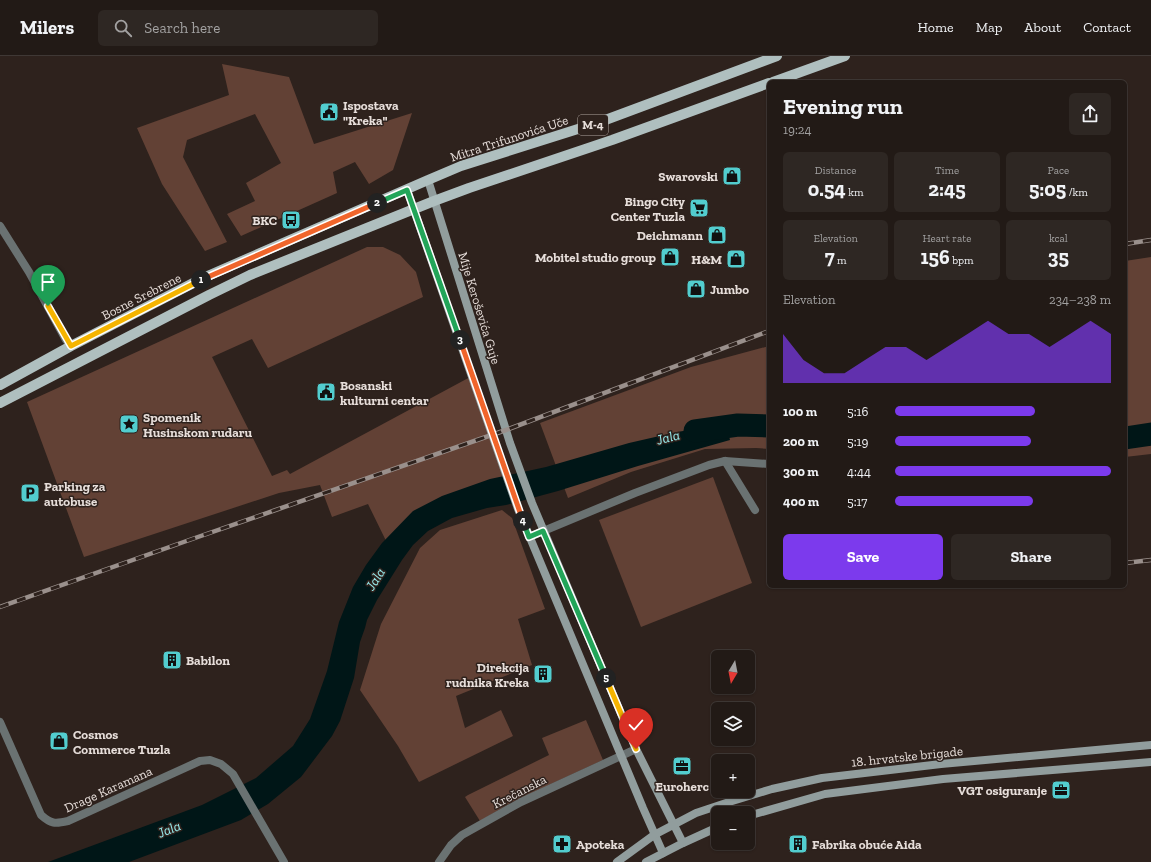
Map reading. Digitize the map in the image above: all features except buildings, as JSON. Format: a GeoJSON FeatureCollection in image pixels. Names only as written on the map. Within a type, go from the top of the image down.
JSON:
{"type":"FeatureCollection","features":[{"type":"Feature","properties":{"kind":"main road","name":"Mitra Trifunovića Uče"},"geometry":{"type":"LineString","coordinates":[[407,190],[461,166],[600,122],[777,56]]}},
{"type":"Feature","properties":{"kind":"main road"},"geometry":{"type":"LineString","coordinates":[[779,80],[845,56]]}},
{"type":"Feature","properties":{"kind":"main road","name":"M-4"},"geometry":{"type":"LineString","coordinates":[[0,403],[244,279],[434,202],[767,84]]}},
{"type":"Feature","properties":{"kind":"main road","name":"Mije Keroševića Guje"},"geometry":{"type":"LineString","coordinates":[[428,180],[510,443],[543,531]]}},
{"type":"Feature","properties":{"kind":"main road"},"geometry":{"type":"LineString","coordinates":[[407,190],[518,509],[654,835],[663,853]]}},
{"type":"Feature","properties":{"kind":"main road","name":"Bosne Srebrene"},"geometry":{"type":"LineString","coordinates":[[0,384],[203,278],[407,190]]}},
{"type":"Feature","properties":{"kind":"main road"},"geometry":{"type":"LineString","coordinates":[[543,531],[636,749],[683,842]]}},
{"type":"Feature","properties":{"kind":"main road","name":"18. hrvatske brigade"},"geometry":{"type":"LineString","coordinates":[[617,862],[654,835],[696,814],[772,789],[822,778],[941,764],[1151,745]]}},
{"type":"Feature","properties":{"kind":"main road","name":"18. hrvatske brigade"},"geometry":{"type":"LineString","coordinates":[[755,814],[825,794],[943,778],[1151,762]]}},
{"type":"Feature","properties":{"kind":"main road"},"geometry":{"type":"LineString","coordinates":[[646,862],[683,842],[711,830]]}},
{"type":"Feature","properties":{"kind":"street"},"geometry":{"type":"LineString","coordinates":[[0,226],[29,272],[71,346]]}},
{"type":"Feature","properties":{"kind":"street"},"geometry":{"type":"LineString","coordinates":[[529,537],[635,492],[708,465],[725,461],[767,464]]}},
{"type":"Feature","properties":{"kind":"street"},"geometry":{"type":"LineString","coordinates":[[725,461],[755,510]]}},
{"type":"Feature","properties":{"kind":"street","name":"Drage Karamana"},"geometry":{"type":"LineString","coordinates":[[0,722],[41,815],[48,821],[57,823],[68,821],[200,761],[210,760],[221,764],[233,774],[284,862]]}},
{"type":"Feature","properties":{"kind":"street","name":"Krečanska"},"geometry":{"type":"LineString","coordinates":[[439,862],[451,845],[462,835],[522,802],[636,749]]}},
{"type":"Feature","properties":{"kind":"shaded area"},"geometry":{"type":"Polygon","coordinates":[[[222,64],[289,77],[314,144],[412,113],[393,170],[369,184],[355,162],[333,172],[337,193],[241,236],[227,214],[255,201],[246,183],[281,163],[255,114],[187,140],[183,157],[227,242],[205,251],[162,184],[137,128],[229,95],[222,64]]]}},
{"type":"Feature","properties":{"kind":"shaded area"},"geometry":{"type":"Polygon","coordinates":[[[367,247],[383,247],[400,255],[416,272],[423,297],[268,368],[252,339],[212,357],[272,476],[287,470],[290,474],[472,376],[511,487],[445,508],[391,551],[368,504],[332,517],[320,485],[279,493],[84,557],[27,402],[367,247]]]}},
{"type":"Feature","properties":{"kind":"shaded area"},"geometry":{"type":"Polygon","coordinates":[[[1151,257],[1151,454],[1127,457],[1127,261],[1151,257]]]}},
{"type":"Feature","properties":{"kind":"shaded area"},"geometry":{"type":"Polygon","coordinates":[[[767,347],[767,449],[705,449],[631,472],[568,498],[540,423],[691,367],[767,347]]]}},
{"type":"Feature","properties":{"kind":"shaded area"},"geometry":{"type":"Polygon","coordinates":[[[713,477],[752,583],[641,627],[599,520],[713,477]]]}},
{"type":"Feature","properties":{"kind":"shaded area"},"geometry":{"type":"Polygon","coordinates":[[[502,510],[512,518],[545,609],[518,619],[532,665],[456,696],[465,728],[501,710],[513,736],[419,782],[398,746],[360,690],[381,624],[420,548],[440,530],[502,510]]]}},
{"type":"Feature","properties":{"kind":"shaded area"},"geometry":{"type":"Polygon","coordinates":[[[586,720],[603,760],[512,802],[480,821],[465,797],[549,755],[542,738],[586,720]]]}},
{"type":"Feature","properties":{"kind":"water"},"geometry":{"type":"Polygon","coordinates":[[[726,424],[730,440],[638,466],[558,491],[452,518],[428,531],[413,545],[377,600],[367,620],[360,642],[354,678],[340,721],[332,736],[301,777],[268,804],[241,820],[129,862],[48,862],[202,805],[256,778],[293,746],[310,719],[327,671],[339,622],[353,587],[366,565],[382,543],[413,511],[442,496],[490,479],[546,467],[629,443],[677,432],[726,424]]]}},
{"type":"Feature","properties":{"kind":"waterway","name":"Jala"},"geometry":{"type":"LineString","coordinates":[[695,431],[738,425],[767,426]]}},
{"type":"Feature","properties":{"kind":"waterway","name":"Jala"},"geometry":{"type":"LineString","coordinates":[[1127,438],[1151,434]]}},
{"type":"Feature","properties":{"kind":"railway"},"geometry":{"type":"LineString","coordinates":[[1127,244],[1151,240]]}},
{"type":"Feature","properties":{"kind":"railway"},"geometry":{"type":"LineString","coordinates":[[0,607],[506,430],[767,332]]}},
{"type":"Feature","properties":{"kind":"railway"},"geometry":{"type":"LineString","coordinates":[[1127,563],[1151,560]]}},
{"type":"Feature","properties":{"kind":"place","name":"Ispostava \"Kreka\""},"geometry":{"type":"Point","coordinates":[329,112]}},
{"type":"Feature","properties":{"kind":"place","name":"Swarovski"},"geometry":{"type":"Point","coordinates":[732,176]}},
{"type":"Feature","properties":{"kind":"place","name":"Bingo City Center Tuzla"},"geometry":{"type":"Point","coordinates":[699,208]}},
{"type":"Feature","properties":{"kind":"place","name":"BKC"},"geometry":{"type":"Point","coordinates":[291,220]}},
{"type":"Feature","properties":{"kind":"place","name":"Deichmann"},"geometry":{"type":"Point","coordinates":[717,235]}},
{"type":"Feature","properties":{"kind":"place","name":"Mobitel studio group"},"geometry":{"type":"Point","coordinates":[670,257]}},
{"type":"Feature","properties":{"kind":"place","name":"H&M"},"geometry":{"type":"Point","coordinates":[736,259]}},
{"type":"Feature","properties":{"kind":"place","name":"Jumbo"},"geometry":{"type":"Point","coordinates":[696,289]}},
{"type":"Feature","properties":{"kind":"place","name":"Bosanski kulturni centar"},"geometry":{"type":"Point","coordinates":[326,392]}},
{"type":"Feature","properties":{"kind":"place","name":"Spomenik Husinskom rudaru"},"geometry":{"type":"Point","coordinates":[129,424]}},
{"type":"Feature","properties":{"kind":"place","name":"Parking za autobuse"},"geometry":{"type":"Point","coordinates":[30,493]}},
{"type":"Feature","properties":{"kind":"place","name":"Babilon"},"geometry":{"type":"Point","coordinates":[172,660]}},
{"type":"Feature","properties":{"kind":"place","name":"Direkcija rudnika Kreka"},"geometry":{"type":"Point","coordinates":[543,674]}},
{"type":"Feature","properties":{"kind":"place","name":"Cosmos Commerce Tuzla"},"geometry":{"type":"Point","coordinates":[59,741]}},
{"type":"Feature","properties":{"kind":"place","name":"Euroherc"},"geometry":{"type":"Point","coordinates":[682,766]}},
{"type":"Feature","properties":{"kind":"place","name":"VGT osiguranje"},"geometry":{"type":"Point","coordinates":[1061,790]}},
{"type":"Feature","properties":{"kind":"place","name":"Apoteka"},"geometry":{"type":"Point","coordinates":[562,844]}},
{"type":"Feature","properties":{"kind":"place","name":"Fabrika obuće Aida"},"geometry":{"type":"Point","coordinates":[798,844]}},
{"type":"Feature","properties":{"kind":"route"},"geometry":{"type":"LineString","coordinates":[[48,306],[66,340],[71,346],[203,278],[407,190],[529,537],[543,531],[636,749]]}}]}
